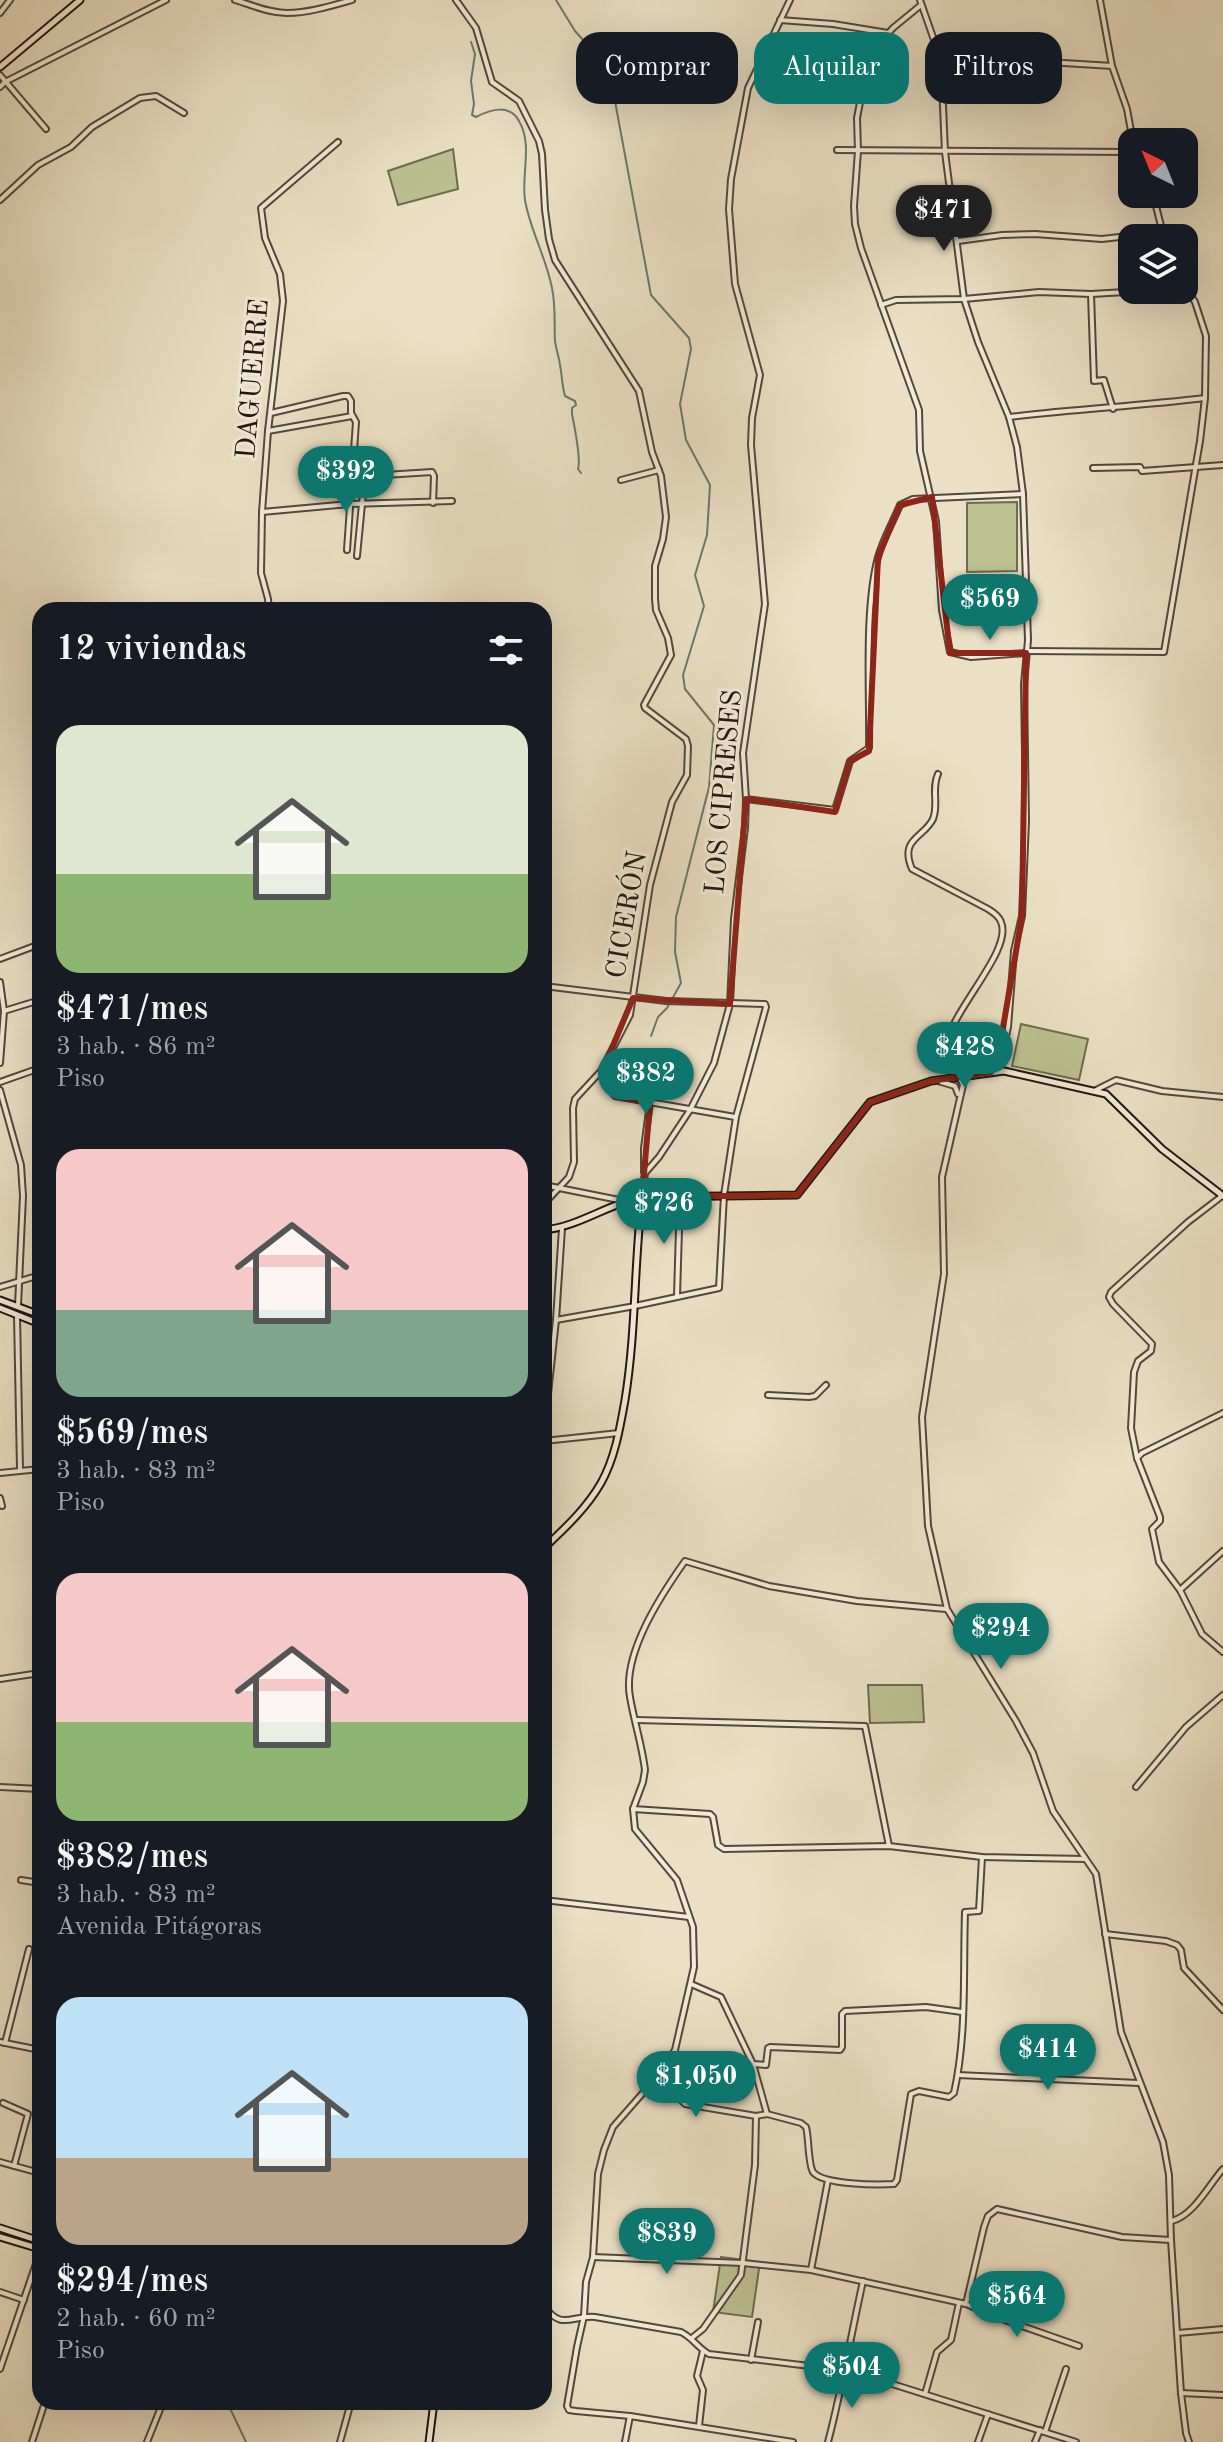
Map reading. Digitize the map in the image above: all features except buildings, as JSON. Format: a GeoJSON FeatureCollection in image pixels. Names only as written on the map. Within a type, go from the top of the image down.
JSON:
{"type":"FeatureCollection","features":[{"type":"Feature","properties":{"kind":"main road"},"geometry":{"type":"LineString","coordinates":[[0,67],[80,0]]}},
{"type":"Feature","properties":{"kind":"main road"},"geometry":{"type":"LineString","coordinates":[[552,1229],[642,1197],[797,1195],[870,1102],[931,1081],[1004,1071],[1106,1094],[1162,1149],[1223,1196]]}},
{"type":"Feature","properties":{"kind":"main road"},"geometry":{"type":"LineString","coordinates":[[552,1540],[581,1512],[602,1482],[619,1433],[631,1365],[642,1197]]}},
{"type":"Feature","properties":{"kind":"main road"},"geometry":{"type":"LineString","coordinates":[[0,1300],[32,1319]]}},
{"type":"Feature","properties":{"kind":"main road"},"geometry":{"type":"LineString","coordinates":[[0,1308],[32,1313]]}},
{"type":"Feature","properties":{"kind":"main road"},"geometry":{"type":"LineString","coordinates":[[0,2228],[32,2238]]}},
{"type":"Feature","properties":{"kind":"main road"},"geometry":{"type":"LineString","coordinates":[[0,2237],[32,2247]]}},
{"type":"Feature","properties":{"kind":"main road"},"geometry":{"type":"LineString","coordinates":[[429,2442],[433,2410]]}},
{"type":"Feature","properties":{"kind":"street"},"geometry":{"type":"LineString","coordinates":[[0,13],[10,0]]}},
{"type":"Feature","properties":{"kind":"street"},"geometry":{"type":"LineString","coordinates":[[0,87],[166,0]]}},
{"type":"Feature","properties":{"kind":"street"},"geometry":{"type":"LineString","coordinates":[[235,0],[286,13],[352,0]]}},
{"type":"Feature","properties":{"kind":"street"},"geometry":{"type":"LineString","coordinates":[[456,0],[476,28],[492,82],[519,101],[539,141],[549,239],[555,260],[639,391],[659,470],[621,480]]}},
{"type":"Feature","properties":{"kind":"street","name":"LOS CIPRESES"},"geometry":{"type":"LineString","coordinates":[[774,32],[790,0]]}},
{"type":"Feature","properties":{"kind":"street"},"geometry":{"type":"LineString","coordinates":[[1100,0],[1112,66],[1130,128]]}},
{"type":"Feature","properties":{"kind":"street"},"geometry":{"type":"LineString","coordinates":[[889,32],[921,3],[931,32]]}},
{"type":"Feature","properties":{"kind":"street"},"geometry":{"type":"LineString","coordinates":[[780,20],[882,32]]}},
{"type":"Feature","properties":{"kind":"street"},"geometry":{"type":"LineString","coordinates":[[1062,63],[1112,66]]}},
{"type":"Feature","properties":{"kind":"street","name":"LOS CIPRESES"},"geometry":{"type":"LineString","coordinates":[[645,1173],[690,1110],[714,1063],[730,1004],[734,919],[745,828],[743,753],[765,604],[751,445],[752,418],[760,375],[735,284],[729,209],[731,179],[748,88],[754,74]]}},
{"type":"Feature","properties":{"kind":"street"},"geometry":{"type":"LineString","coordinates":[[0,75],[46,129]]}},
{"type":"Feature","properties":{"kind":"street"},"geometry":{"type":"LineString","coordinates":[[0,200],[38,165],[71,147],[92,127],[140,98],[156,96],[184,113]]}},
{"type":"Feature","properties":{"kind":"street"},"geometry":{"type":"LineString","coordinates":[[860,104],[857,118],[855,224],[919,410],[920,451],[932,497],[943,618],[950,652],[971,657],[1026,652],[1164,652],[1205,398],[1206,336],[1196,304]]}},
{"type":"Feature","properties":{"kind":"street"},"geometry":{"type":"LineString","coordinates":[[943,104],[945,152],[964,299],[1009,417],[1017,447],[1023,494],[1026,821],[1022,916],[1014,951],[1008,1027],[1003,1050],[991,1072]]}},
{"type":"Feature","properties":{"kind":"street","name":"DAGUERRE"},"geometry":{"type":"LineString","coordinates":[[268,602],[261,573],[262,512],[282,291],[277,265],[265,238],[261,208],[338,142]]}},
{"type":"Feature","properties":{"kind":"street"},"geometry":{"type":"LineString","coordinates":[[837,150],[1118,152]]}},
{"type":"Feature","properties":{"kind":"street"},"geometry":{"type":"LineString","coordinates":[[957,241],[1035,234],[1118,238]]}},
{"type":"Feature","properties":{"kind":"street"},"geometry":{"type":"LineString","coordinates":[[881,305],[896,300],[964,299],[1039,292],[1118,292]]}},
{"type":"Feature","properties":{"kind":"street"},"geometry":{"type":"LineString","coordinates":[[1091,294],[1094,381],[1104,380],[1113,409]]}},
{"type":"Feature","properties":{"kind":"street"},"geometry":{"type":"LineString","coordinates":[[271,413],[347,396],[351,401],[352,416],[356,422],[347,550]]}},
{"type":"Feature","properties":{"kind":"street"},"geometry":{"type":"LineString","coordinates":[[1009,417],[1205,398]]}},
{"type":"Feature","properties":{"kind":"street"},"geometry":{"type":"LineString","coordinates":[[268,431],[352,416]]}},
{"type":"Feature","properties":{"kind":"street"},"geometry":{"type":"LineString","coordinates":[[354,461],[365,460],[357,556]]}},
{"type":"Feature","properties":{"kind":"street"},"geometry":{"type":"LineString","coordinates":[[1093,468],[1140,467],[1142,471],[1223,465]]}},
{"type":"Feature","properties":{"kind":"street","name":"CICERÓN"},"geometry":{"type":"LineString","coordinates":[[552,1194],[569,1177],[574,1162],[575,1099],[596,1078],[630,1015],[650,885],[672,802],[687,775],[686,739],[644,705],[671,655],[655,599],[655,566],[666,517],[659,470]]}},
{"type":"Feature","properties":{"kind":"street"},"geometry":{"type":"LineString","coordinates":[[353,477],[432,472],[433,503]]}},
{"type":"Feature","properties":{"kind":"street"},"geometry":{"type":"LineString","coordinates":[[746,799],[835,810],[850,761],[869,748],[871,624],[878,557],[900,505],[913,499],[932,497],[1023,494]]}},
{"type":"Feature","properties":{"kind":"street"},"geometry":{"type":"LineString","coordinates":[[262,512],[349,504],[452,501]]}},
{"type":"Feature","properties":{"kind":"street"},"geometry":{"type":"LineString","coordinates":[[942,599],[1026,600]]}},
{"type":"Feature","properties":{"kind":"street"},"geometry":{"type":"LineString","coordinates":[[938,774],[934,785],[936,807],[933,819],[911,841],[909,862],[912,869],[988,909],[998,917],[1002,928],[992,962],[949,1036],[946,1053],[963,1085],[942,1177],[944,1274],[922,1417],[928,1526],[947,1609],[1033,1753],[1053,1811],[1096,1874],[1121,2032],[1163,2142],[1169,2175],[1181,2393],[1189,2442]]}},
{"type":"Feature","properties":{"kind":"street"},"geometry":{"type":"LineString","coordinates":[[0,959],[32,947]]}},
{"type":"Feature","properties":{"kind":"street"},"geometry":{"type":"LineString","coordinates":[[0,982],[4,1011],[0,1063]]}},
{"type":"Feature","properties":{"kind":"street"},"geometry":{"type":"LineString","coordinates":[[552,987],[674,1002],[765,1004],[736,1117],[724,1195],[719,1288],[556,1320]]}},
{"type":"Feature","properties":{"kind":"street"},"geometry":{"type":"LineString","coordinates":[[4,1011],[32,1002]]}},
{"type":"Feature","properties":{"kind":"street"},"geometry":{"type":"LineString","coordinates":[[607,1060],[606,1080],[615,1096],[736,1117]]}},
{"type":"Feature","properties":{"kind":"street"},"geometry":{"type":"LineString","coordinates":[[0,1082],[32,1071]]}},
{"type":"Feature","properties":{"kind":"street"},"geometry":{"type":"LineString","coordinates":[[1096,1090],[1116,1080],[1162,1091],[1223,1097]]}},
{"type":"Feature","properties":{"kind":"street"},"geometry":{"type":"LineString","coordinates":[[931,1081],[955,1086],[959,1096]]}},
{"type":"Feature","properties":{"kind":"street"},"geometry":{"type":"LineString","coordinates":[[0,1090],[21,1165],[23,1196],[17,1309],[20,1469]]}},
{"type":"Feature","properties":{"kind":"street"},"geometry":{"type":"LineString","coordinates":[[642,1197],[650,1103]]}},
{"type":"Feature","properties":{"kind":"street"},"geometry":{"type":"LineString","coordinates":[[552,1186],[624,1201]]}},
{"type":"Feature","properties":{"kind":"street"},"geometry":{"type":"LineString","coordinates":[[677,1296],[680,1196]]}},
{"type":"Feature","properties":{"kind":"street"},"geometry":{"type":"LineString","coordinates":[[1223,1196],[1188,1222],[1109,1297],[1152,1344],[1151,1351],[1138,1361],[1134,1372],[1131,1428],[1134,1452],[1160,1517],[1152,1529],[1159,1562],[1180,1590],[1202,1634],[1223,1652]]}},
{"type":"Feature","properties":{"kind":"street"},"geometry":{"type":"LineString","coordinates":[[552,1357],[562,1228]]}},
{"type":"Feature","properties":{"kind":"street"},"geometry":{"type":"LineString","coordinates":[[0,1287],[32,1277]]}},
{"type":"Feature","properties":{"kind":"street"},"geometry":{"type":"LineString","coordinates":[[768,1395],[815,1396],[826,1385]]}},
{"type":"Feature","properties":{"kind":"street"},"geometry":{"type":"LineString","coordinates":[[1137,1458],[1223,1413]]}},
{"type":"Feature","properties":{"kind":"street"},"geometry":{"type":"LineString","coordinates":[[552,1440],[619,1433]]}},
{"type":"Feature","properties":{"kind":"street"},"geometry":{"type":"LineString","coordinates":[[0,1473],[32,1469]]}},
{"type":"Feature","properties":{"kind":"street"},"geometry":{"type":"LineString","coordinates":[[0,1498],[2,1506]]}},
{"type":"Feature","properties":{"kind":"street"},"geometry":{"type":"LineString","coordinates":[[1180,1590],[1223,1551]]}},
{"type":"Feature","properties":{"kind":"street"},"geometry":{"type":"LineString","coordinates":[[793,2442],[630,2416],[569,2410],[567,2406],[584,2316],[586,2282],[593,2257],[598,2174],[604,2150],[613,2127],[675,2050],[691,1984],[694,1938],[677,1880],[635,1829],[633,1809],[645,1770],[629,1694],[631,1663],[657,1601],[685,1561],[769,1586],[857,1601],[947,1609]]}},
{"type":"Feature","properties":{"kind":"street"},"geometry":{"type":"LineString","coordinates":[[0,1679],[32,1674]]}},
{"type":"Feature","properties":{"kind":"street"},"geometry":{"type":"LineString","coordinates":[[1136,1787],[1186,1727],[1223,1695]]}},
{"type":"Feature","properties":{"kind":"street"},"geometry":{"type":"LineString","coordinates":[[636,1720],[865,1726],[889,1846]]}},
{"type":"Feature","properties":{"kind":"street"},"geometry":{"type":"LineString","coordinates":[[0,1787],[32,1789]]}},
{"type":"Feature","properties":{"kind":"street"},"geometry":{"type":"LineString","coordinates":[[633,1809],[710,1814],[718,1845],[724,1849],[889,1846],[982,1857],[1085,1859]]}},
{"type":"Feature","properties":{"kind":"street"},"geometry":{"type":"LineString","coordinates":[[649,2086],[675,2094],[685,2104],[756,2116],[767,2114],[804,2124],[812,2169],[828,2180],[894,2184],[909,2097],[919,2091],[951,2097],[954,2093],[962,2012],[965,1912],[979,1911],[982,1857]]}},
{"type":"Feature","properties":{"kind":"street"},"geometry":{"type":"LineString","coordinates":[[21,1880],[32,1882]]}},
{"type":"Feature","properties":{"kind":"street"},"geometry":{"type":"LineString","coordinates":[[552,1901],[690,1917]]}},
{"type":"Feature","properties":{"kind":"street"},"geometry":{"type":"LineString","coordinates":[[1105,1934],[1177,1945],[1184,1968],[1223,2010]]}},
{"type":"Feature","properties":{"kind":"street"},"geometry":{"type":"LineString","coordinates":[[29,1949],[3,2042],[32,2048]]}},
{"type":"Feature","properties":{"kind":"street"},"geometry":{"type":"LineString","coordinates":[[691,1984],[721,1997],[753,2064],[767,2114]]}},
{"type":"Feature","properties":{"kind":"street"},"geometry":{"type":"LineString","coordinates":[[753,2064],[766,2065],[770,2047],[840,2050],[842,2014],[845,2011],[926,2007],[962,2012]]}},
{"type":"Feature","properties":{"kind":"street"},"geometry":{"type":"LineString","coordinates":[[958,2075],[1139,2083]]}},
{"type":"Feature","properties":{"kind":"street"},"geometry":{"type":"LineString","coordinates":[[3,2103],[28,2114],[14,2166]]}},
{"type":"Feature","properties":{"kind":"street"},"geometry":{"type":"LineString","coordinates":[[692,2337],[703,2329],[741,2275],[755,2165],[756,2116]]}},
{"type":"Feature","properties":{"kind":"street"},"geometry":{"type":"LineString","coordinates":[[0,2162],[32,2171]]}},
{"type":"Feature","properties":{"kind":"street"},"geometry":{"type":"LineString","coordinates":[[1172,2221],[1193,2206],[1223,2169]]}},
{"type":"Feature","properties":{"kind":"street"},"geometry":{"type":"LineString","coordinates":[[811,2270],[828,2180]]}},
{"type":"Feature","properties":{"kind":"street"},"geometry":{"type":"LineString","coordinates":[[966,2304],[984,2227],[988,2216],[997,2209],[1122,2237],[1171,2240]]}},
{"type":"Feature","properties":{"kind":"street"},"geometry":{"type":"LineString","coordinates":[[593,2257],[743,2263],[811,2270],[966,2304],[1079,2346]]}},
{"type":"Feature","properties":{"kind":"street"},"geometry":{"type":"LineString","coordinates":[[0,2369],[32,2275]]}},
{"type":"Feature","properties":{"kind":"street"},"geometry":{"type":"LineString","coordinates":[[828,2442],[863,2281]]}},
{"type":"Feature","properties":{"kind":"street"},"geometry":{"type":"LineString","coordinates":[[0,2292],[24,2300]]}},
{"type":"Feature","properties":{"kind":"street"},"geometry":{"type":"LineString","coordinates":[[925,2394],[937,2352],[951,2340],[959,2303]]}},
{"type":"Feature","properties":{"kind":"street"},"geometry":{"type":"LineString","coordinates":[[552,2316],[568,2322],[584,2316],[681,2332],[692,2337],[709,2354],[851,2371],[1076,2442]]}},
{"type":"Feature","properties":{"kind":"street"},"geometry":{"type":"LineString","coordinates":[[751,2360],[758,2322]]}},
{"type":"Feature","properties":{"kind":"street"},"geometry":{"type":"LineString","coordinates":[[1178,2333],[1223,2329]]}},
{"type":"Feature","properties":{"kind":"street"},"geometry":{"type":"LineString","coordinates":[[699,2426],[703,2390],[697,2376],[703,2351]]}},
{"type":"Feature","properties":{"kind":"street"},"geometry":{"type":"LineString","coordinates":[[1035,2442],[1066,2369]]}},
{"type":"Feature","properties":{"kind":"street"},"geometry":{"type":"LineString","coordinates":[[1181,2393],[1223,2395]]}},
{"type":"Feature","properties":{"kind":"street"},"geometry":{"type":"LineString","coordinates":[[32,2442],[42,2410]]}},
{"type":"Feature","properties":{"kind":"street"},"geometry":{"type":"LineString","coordinates":[[147,2442],[160,2410]]}},
{"type":"Feature","properties":{"kind":"street"},"geometry":{"type":"LineString","coordinates":[[340,2442],[349,2410]]}},
{"type":"Feature","properties":{"kind":"street"},"geometry":{"type":"LineString","coordinates":[[978,2442],[988,2414]]}},
{"type":"Feature","properties":{"kind":"street"},"geometry":{"type":"LineString","coordinates":[[625,2442],[630,2416]]}},
{"type":"Feature","properties":{"kind":"highlighted area"},"geometry":{"type":"Polygon","coordinates":[[[932,497],[950,653],[1026,653],[1022,916],[997,1063],[991,1072],[931,1081],[870,1102],[797,1195],[642,1197],[650,1103],[615,1096],[607,1060],[633,998],[730,1004],[746,799],[835,812],[850,761],[869,751],[878,557],[900,505],[932,497]]]}},
{"type":"Feature","properties":{"kind":"green space"},"geometry":{"type":"Polygon","coordinates":[[[453,149],[458,189],[398,205],[388,171],[453,149]]]}},
{"type":"Feature","properties":{"kind":"green space"},"geometry":{"type":"Polygon","coordinates":[[[1017,502],[1017,571],[967,572],[967,503],[1017,502]]]}},
{"type":"Feature","properties":{"kind":"green space"},"geometry":{"type":"Polygon","coordinates":[[[1021,1024],[1088,1039],[1079,1080],[1012,1066],[1021,1024]]]}},
{"type":"Feature","properties":{"kind":"green space"},"geometry":{"type":"Polygon","coordinates":[[[868,1685],[922,1685],[924,1722],[870,1723],[868,1685]]]}},
{"type":"Feature","properties":{"kind":"green space"},"geometry":{"type":"Polygon","coordinates":[[[721,2257],[760,2262],[752,2317],[713,2312],[721,2257]]]}},
{"type":"Feature","properties":{"kind":"waterway"},"geometry":{"type":"LineString","coordinates":[[556,0],[575,31],[609,69],[651,295],[689,338],[691,349],[680,404],[686,440],[710,485],[707,535],[695,575],[704,606],[683,675],[685,689],[714,725],[709,787],[676,917],[675,952],[681,983],[667,1008],[658,1017],[651,1036]]}},
{"type":"Feature","properties":{"kind":"waterway"},"geometry":{"type":"LineString","coordinates":[[471,42],[475,54],[471,81],[472,115],[476,117],[494,110],[505,110],[515,116],[523,130],[526,150],[525,200],[552,288],[555,341],[564,392],[576,405],[572,408],[572,414],[581,473]]}},
{"type":"Feature","properties":{"kind":"waterway"},"geometry":{"type":"LineString","coordinates":[[231,2410],[246,2442]]}}]}
